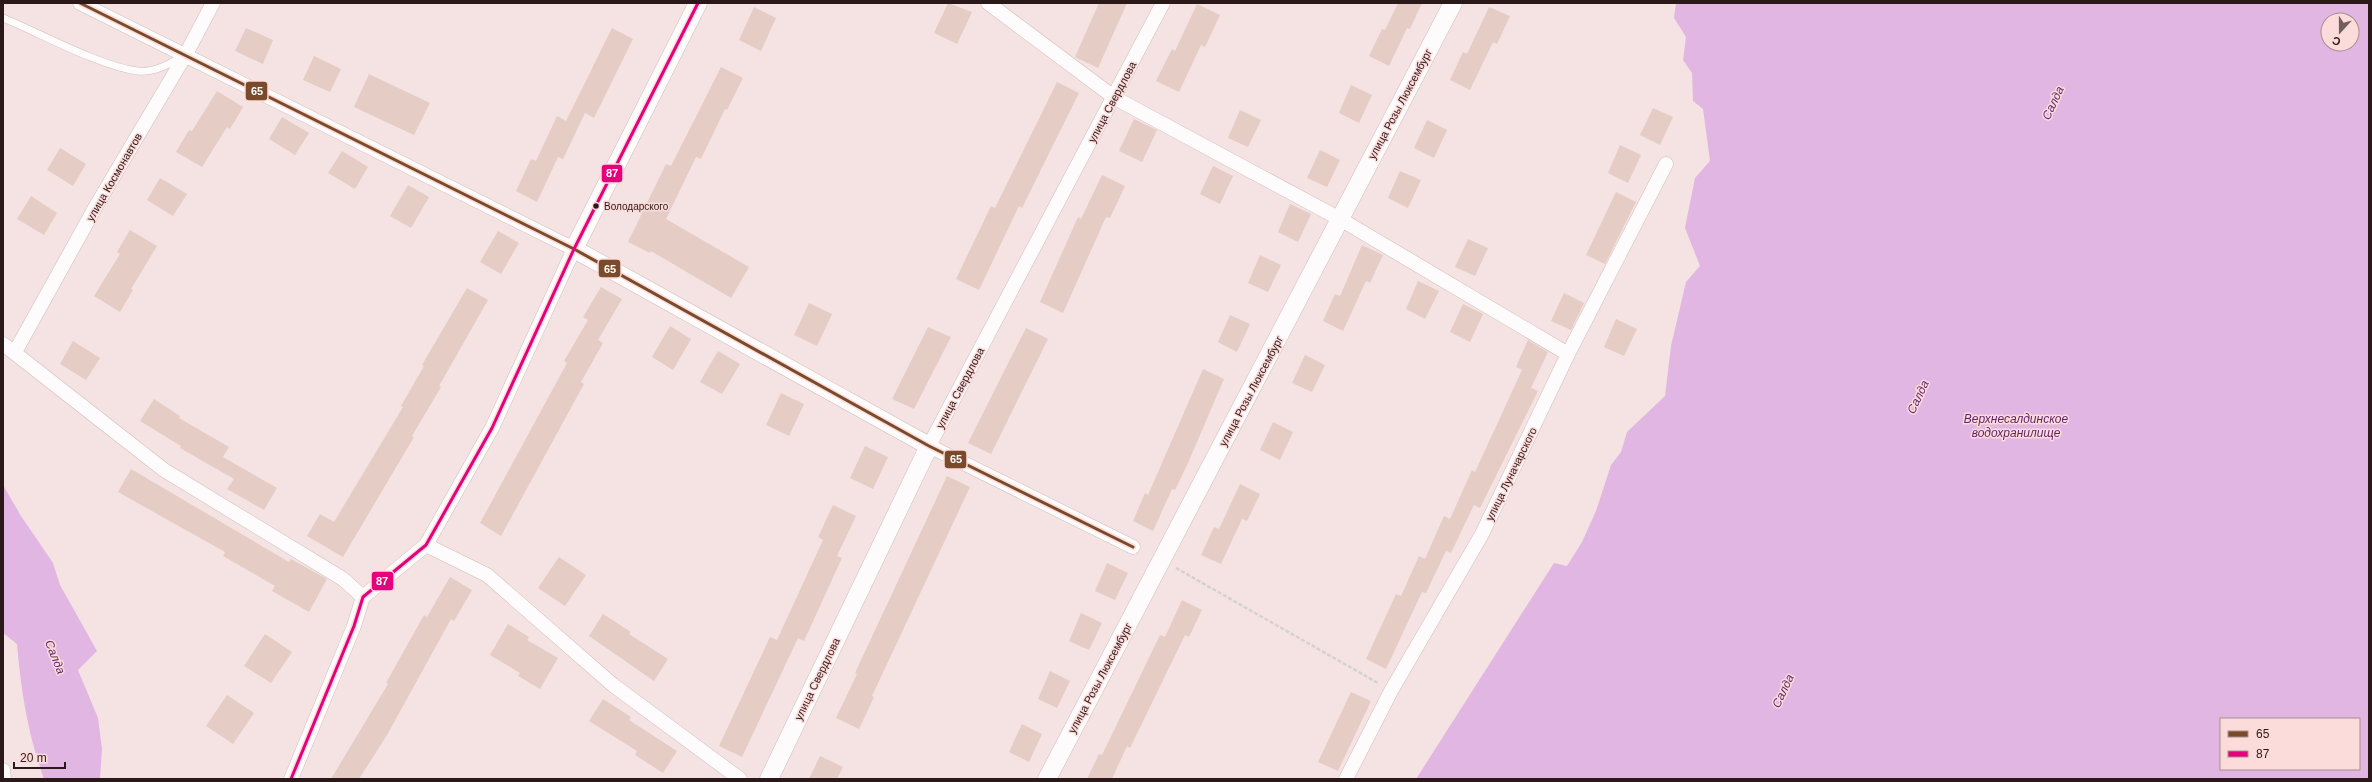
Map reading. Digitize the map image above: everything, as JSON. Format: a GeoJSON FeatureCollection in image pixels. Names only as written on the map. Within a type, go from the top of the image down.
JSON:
{"type":"FeatureCollection","features":[{"type":"Feature","properties":{"kind":"street"},"geometry":{"type":"LineString","coordinates":[[80,3],[186,54],[574,249],[929,446],[1133,547]]}},
{"type":"Feature","properties":{"kind":"street","name":"улица Космонавтов"},"geometry":{"type":"LineString","coordinates":[[9,348],[96,206],[186,54],[213,3]]}},
{"type":"Feature","properties":{"kind":"street"},"geometry":{"type":"LineString","coordinates":[[291,779],[354,626],[363,597],[426,545],[492,428],[574,249],[698,3]]}},
{"type":"Feature","properties":{"kind":"street"},"geometry":{"type":"LineString","coordinates":[[988,3],[1115,98],[1340,218],[1568,354]]}},
{"type":"Feature","properties":{"kind":"street","name":"улица Свердлова"},"geometry":{"type":"LineString","coordinates":[[769,779],[929,446],[1115,98],[1163,3]]}},
{"type":"Feature","properties":{"kind":"street","name":"улица Розы Люксембург"},"geometry":{"type":"LineString","coordinates":[[1047,779],[1453,3]]}},
{"type":"Feature","properties":{"kind":"street","name":"улица Луначарского"},"geometry":{"type":"LineString","coordinates":[[1346,779],[1391,690],[1482,534],[1568,354],[1666,164]]}},
{"type":"Feature","properties":{"kind":"street"},"geometry":{"type":"LineString","coordinates":[[9,348],[164,470],[343,579],[363,597]]}},
{"type":"Feature","properties":{"kind":"street"},"geometry":{"type":"LineString","coordinates":[[426,545],[487,576],[613,685],[740,779]]}},
{"type":"Feature","properties":{"kind":"lane"},"geometry":{"type":"LineString","coordinates":[[3,18],[111,64],[138,71],[163,68],[186,54]]}},
{"type":"Feature","properties":{"kind":"path"},"geometry":{"type":"LineString","coordinates":[[1162,561],[1391,690]]}},
{"type":"Feature","properties":{"kind":"water","name":"Верхнесалдинское водохранилище"},"geometry":{"type":"Polygon","coordinates":[[[1676,3],[2369,3],[2369,779],[1416,779],[1554,563],[1567,566],[1582,542],[1596,511],[1611,465],[1621,452],[1627,432],[1665,396],[1671,346],[1686,282],[1700,266],[1685,228],[1695,178],[1710,161],[1703,109],[1693,101],[1692,73],[1683,60],[1686,37],[1674,18],[1676,3]]]}},
{"type":"Feature","properties":{"kind":"water","name":"Салда"},"geometry":{"type":"Polygon","coordinates":[[[3,485],[21,516],[53,563],[60,585],[97,651],[78,670],[98,718],[102,749],[100,779],[44,779],[38,762],[26,713],[17,644],[3,633],[3,485]]]}},
{"type":"Feature","properties":{"kind":"building"},"geometry":{"type":"Polygon","coordinates":[[[948,3],[972,12],[957,44],[934,33],[948,3]]]}},
{"type":"Feature","properties":{"kind":"building"},"geometry":{"type":"Polygon","coordinates":[[[1099,3],[1127,3],[1098,68],[1075,57],[1099,3]]]}},
{"type":"Feature","properties":{"kind":"building"},"geometry":{"type":"Polygon","coordinates":[[[1398,3],[1422,3],[1410,29],[1407,28],[1389,66],[1369,56],[1382,29],[1385,30],[1398,3]]]}},
{"type":"Feature","properties":{"kind":"building"},"geometry":{"type":"Polygon","coordinates":[[[1197,4],[1220,15],[1205,47],[1201,45],[1179,92],[1156,81],[1172,49],[1175,51],[1197,4]]]}},
{"type":"Feature","properties":{"kind":"building"},"geometry":{"type":"Polygon","coordinates":[[[754,7],[776,18],[761,51],[739,40],[754,7]]]}},
{"type":"Feature","properties":{"kind":"building"},"geometry":{"type":"Polygon","coordinates":[[[1489,7],[1510,16],[1497,44],[1493,42],[1470,90],[1450,80],[1463,52],[1467,54],[1489,7]]]}},
{"type":"Feature","properties":{"kind":"building"},"geometry":{"type":"Polygon","coordinates":[[[246,28],[273,40],[263,64],[235,51],[246,28]]]}},
{"type":"Feature","properties":{"kind":"building"},"geometry":{"type":"Polygon","coordinates":[[[612,28],[633,39],[594,118],[585,113],[563,159],[558,157],[537,202],[516,191],[531,159],[536,161],[557,116],[566,121],[612,28]]]}},
{"type":"Feature","properties":{"kind":"building"},"geometry":{"type":"Polygon","coordinates":[[[314,56],[341,69],[330,92],[303,80],[314,56]]]}},
{"type":"Feature","properties":{"kind":"building"},"geometry":{"type":"Polygon","coordinates":[[[721,67],[743,78],[727,110],[725,109],[701,159],[696,157],[666,219],[749,267],[731,298],[651,251],[650,253],[628,242],[666,164],[671,166],[721,67]]]}},
{"type":"Feature","properties":{"kind":"building"},"geometry":{"type":"Polygon","coordinates":[[[369,74],[430,103],[414,135],[354,107],[369,74]]]}},
{"type":"Feature","properties":{"kind":"building"},"geometry":{"type":"Polygon","coordinates":[[[1057,82],[1079,93],[1022,208],[1019,206],[979,290],[956,279],[991,206],[995,208],[1057,82]]]}},
{"type":"Feature","properties":{"kind":"building"},"geometry":{"type":"Polygon","coordinates":[[[1351,85],[1372,95],[1359,123],[1339,113],[1351,85]]]}},
{"type":"Feature","properties":{"kind":"building"},"geometry":{"type":"Polygon","coordinates":[[[217,91],[243,107],[230,129],[227,127],[202,167],[176,152],[189,130],[192,131],[217,91]]]}},
{"type":"Feature","properties":{"kind":"building"},"geometry":{"type":"Polygon","coordinates":[[[1653,108],[1673,117],[1660,145],[1640,135],[1653,108]]]}},
{"type":"Feature","properties":{"kind":"building"},"geometry":{"type":"Polygon","coordinates":[[[1240,110],[1261,120],[1248,147],[1228,138],[1240,110]]]}},
{"type":"Feature","properties":{"kind":"building"},"geometry":{"type":"Polygon","coordinates":[[[282,117],[309,133],[295,155],[269,139],[282,117]]]}},
{"type":"Feature","properties":{"kind":"building"},"geometry":{"type":"Polygon","coordinates":[[[1134,119],[1157,130],[1142,162],[1119,151],[1134,119]]]}},
{"type":"Feature","properties":{"kind":"building"},"geometry":{"type":"Polygon","coordinates":[[[1427,120],[1447,130],[1434,158],[1414,148],[1427,120]]]}},
{"type":"Feature","properties":{"kind":"building"},"geometry":{"type":"Polygon","coordinates":[[[1620,145],[1641,155],[1628,183],[1608,173],[1620,145]]]}},
{"type":"Feature","properties":{"kind":"building"},"geometry":{"type":"Polygon","coordinates":[[[60,148],[86,164],[73,186],[47,170],[60,148]]]}},
{"type":"Feature","properties":{"kind":"building"},"geometry":{"type":"Polygon","coordinates":[[[1320,150],[1340,160],[1327,187],[1307,178],[1320,150]]]}},
{"type":"Feature","properties":{"kind":"building"},"geometry":{"type":"Polygon","coordinates":[[[342,151],[368,167],[355,189],[328,173],[342,151]]]}},
{"type":"Feature","properties":{"kind":"building"},"geometry":{"type":"Polygon","coordinates":[[[1213,166],[1233,176],[1220,204],[1200,194],[1213,166]]]}},
{"type":"Feature","properties":{"kind":"building"},"geometry":{"type":"Polygon","coordinates":[[[1400,171],[1421,180],[1408,208],[1388,198],[1400,171]]]}},
{"type":"Feature","properties":{"kind":"building"},"geometry":{"type":"Polygon","coordinates":[[[1102,175],[1125,186],[1110,218],[1106,217],[1063,313],[1040,302],[1078,217],[1081,219],[1102,175]]]}},
{"type":"Feature","properties":{"kind":"building"},"geometry":{"type":"Polygon","coordinates":[[[160,178],[187,194],[173,216],[147,200],[160,178]]]}},
{"type":"Feature","properties":{"kind":"building"},"geometry":{"type":"Polygon","coordinates":[[[408,185],[429,197],[411,228],[390,216],[408,185]]]}},
{"type":"Feature","properties":{"kind":"building"},"geometry":{"type":"Polygon","coordinates":[[[1616,192],[1636,202],[1605,264],[1586,255],[1616,192]]]}},
{"type":"Feature","properties":{"kind":"building"},"geometry":{"type":"Polygon","coordinates":[[[31,196],[57,213],[44,235],[17,219],[31,196]]]}},
{"type":"Feature","properties":{"kind":"building"},"geometry":{"type":"Polygon","coordinates":[[[1290,204],[1311,214],[1298,242],[1278,232],[1290,204]]]}},
{"type":"Feature","properties":{"kind":"building"},"geometry":{"type":"Polygon","coordinates":[[[130,230],[157,246],[131,289],[133,290],[120,312],[94,296],[120,254],[117,252],[130,230]]]}},
{"type":"Feature","properties":{"kind":"building"},"geometry":{"type":"Polygon","coordinates":[[[498,231],[519,243],[501,274],[480,262],[498,231]]]}},
{"type":"Feature","properties":{"kind":"building"},"geometry":{"type":"Polygon","coordinates":[[[1468,239],[1488,248],[1475,276],[1455,267],[1468,239]]]}},
{"type":"Feature","properties":{"kind":"building"},"geometry":{"type":"Polygon","coordinates":[[[1362,245],[1383,255],[1370,283],[1366,281],[1343,331],[1323,321],[1335,294],[1340,296],[1362,245]]]}},
{"type":"Feature","properties":{"kind":"building"},"geometry":{"type":"Polygon","coordinates":[[[1260,255],[1281,265],[1268,292],[1248,283],[1260,255]]]}},
{"type":"Feature","properties":{"kind":"building"},"geometry":{"type":"Polygon","coordinates":[[[1418,281],[1439,291],[1425,319],[1406,309],[1418,281]]]}},
{"type":"Feature","properties":{"kind":"building"},"geometry":{"type":"Polygon","coordinates":[[[601,287],[622,299],[598,340],[603,343],[581,382],[584,384],[501,536],[480,523],[567,363],[564,361],[588,320],[583,317],[601,287]]]}},
{"type":"Feature","properties":{"kind":"building"},"geometry":{"type":"Polygon","coordinates":[[[467,288],[488,300],[439,386],[441,387],[412,436],[414,437],[343,557],[307,536],[320,514],[334,522],[403,407],[401,406],[424,366],[422,365],[467,288]]]}},
{"type":"Feature","properties":{"kind":"building"},"geometry":{"type":"Polygon","coordinates":[[[1564,293],[1584,303],[1571,330],[1551,321],[1564,293]]]}},
{"type":"Feature","properties":{"kind":"building"},"geometry":{"type":"Polygon","coordinates":[[[809,303],[832,314],[817,346],[794,335],[809,303]]]}},
{"type":"Feature","properties":{"kind":"building"},"geometry":{"type":"Polygon","coordinates":[[[1463,304],[1483,314],[1470,342],[1450,332],[1463,304]]]}},
{"type":"Feature","properties":{"kind":"building"},"geometry":{"type":"Polygon","coordinates":[[[1230,315],[1250,324],[1237,352],[1218,342],[1230,315]]]}},
{"type":"Feature","properties":{"kind":"building"},"geometry":{"type":"Polygon","coordinates":[[[1616,319],[1637,329],[1624,356],[1604,347],[1616,319]]]}},
{"type":"Feature","properties":{"kind":"building"},"geometry":{"type":"Polygon","coordinates":[[[670,326],[691,339],[673,370],[652,357],[670,326]]]}},
{"type":"Feature","properties":{"kind":"building"},"geometry":{"type":"Polygon","coordinates":[[[928,327],[951,337],[914,409],[892,399],[928,327]]]}},
{"type":"Feature","properties":{"kind":"building"},"geometry":{"type":"Polygon","coordinates":[[[1026,328],[1048,339],[991,454],[968,443],[1026,328]]]}},
{"type":"Feature","properties":{"kind":"building"},"geometry":{"type":"Polygon","coordinates":[[[1528,340],[1548,352],[1531,388],[1538,391],[1480,508],[1474,505],[1451,553],[1446,551],[1426,593],[1422,592],[1386,669],[1366,659],[1396,594],[1401,596],[1419,556],[1425,559],[1444,516],[1450,519],[1472,470],[1475,472],[1522,370],[1516,367],[1528,340]]]}},
{"type":"Feature","properties":{"kind":"building"},"geometry":{"type":"Polygon","coordinates":[[[73,341],[100,358],[86,380],[60,364],[73,341]]]}},
{"type":"Feature","properties":{"kind":"building"},"geometry":{"type":"Polygon","coordinates":[[[718,351],[740,364],[722,394],[700,382],[718,351]]]}},
{"type":"Feature","properties":{"kind":"building"},"geometry":{"type":"Polygon","coordinates":[[[1305,355],[1325,365],[1312,392],[1292,383],[1305,355]]]}},
{"type":"Feature","properties":{"kind":"building"},"geometry":{"type":"Polygon","coordinates":[[[1203,369],[1224,379],[1188,463],[1175,490],[1172,489],[1153,531],[1133,521],[1145,493],[1148,495],[1203,369]]]}},
{"type":"Feature","properties":{"kind":"building"},"geometry":{"type":"Polygon","coordinates":[[[781,393],[804,404],[789,436],[766,425],[781,393]]]}},
{"type":"Feature","properties":{"kind":"building"},"geometry":{"type":"Polygon","coordinates":[[[154,399],[180,416],[179,418],[229,447],[223,457],[277,488],[264,510],[227,489],[234,479],[180,448],[181,446],[140,421],[154,399]]]}},
{"type":"Feature","properties":{"kind":"building"},"geometry":{"type":"Polygon","coordinates":[[[1273,422],[1293,432],[1280,460],[1260,450],[1273,422]]]}},
{"type":"Feature","properties":{"kind":"building"},"geometry":{"type":"Polygon","coordinates":[[[865,446],[888,457],[873,489],[850,478],[865,446]]]}},
{"type":"Feature","properties":{"kind":"building"},"geometry":{"type":"Polygon","coordinates":[[[131,469],[289,562],[291,559],[327,579],[309,612],[272,591],[275,586],[223,556],[225,552],[118,492],[131,469]]]}},
{"type":"Feature","properties":{"kind":"building"},"geometry":{"type":"Polygon","coordinates":[[[947,476],[970,487],[872,696],[874,697],[859,729],[836,718],[857,674],[855,673],[947,476]]]}},
{"type":"Feature","properties":{"kind":"building"},"geometry":{"type":"Polygon","coordinates":[[[1240,484],[1260,494],[1247,521],[1242,519],[1221,564],[1201,555],[1214,527],[1219,529],[1240,484]]]}},
{"type":"Feature","properties":{"kind":"building"},"geometry":{"type":"Polygon","coordinates":[[[833,505],[856,516],[837,556],[842,558],[804,641],[798,638],[742,757],[719,746],[770,637],[777,640],[823,540],[818,537],[833,505]]]}},
{"type":"Feature","properties":{"kind":"building"},"geometry":{"type":"Polygon","coordinates":[[[559,557],[586,575],[565,606],[538,588],[559,557]]]}},
{"type":"Feature","properties":{"kind":"building"},"geometry":{"type":"Polygon","coordinates":[[[1107,563],[1128,573],[1115,600],[1095,591],[1107,563]]]}},
{"type":"Feature","properties":{"kind":"building"},"geometry":{"type":"Polygon","coordinates":[[[450,577],[472,590],[454,621],[451,619],[387,735],[359,779],[331,779],[388,684],[386,683],[424,615],[427,617],[450,577]]]}},
{"type":"Feature","properties":{"kind":"building"},"geometry":{"type":"Polygon","coordinates":[[[1182,600],[1202,610],[1189,637],[1185,635],[1130,748],[1127,746],[1112,779],[1087,779],[1099,754],[1102,755],[1160,635],[1165,637],[1182,600]]]}},
{"type":"Feature","properties":{"kind":"building"},"geometry":{"type":"Polygon","coordinates":[[[1081,613],[1102,623],[1089,650],[1069,641],[1081,613]]]}},
{"type":"Feature","properties":{"kind":"building"},"geometry":{"type":"Polygon","coordinates":[[[603,614],[631,632],[629,634],[668,659],[654,681],[589,636],[603,614]]]}},
{"type":"Feature","properties":{"kind":"building"},"geometry":{"type":"Polygon","coordinates":[[[508,624],[529,637],[527,640],[558,658],[540,689],[518,676],[520,673],[490,655],[508,624]]]}},
{"type":"Feature","properties":{"kind":"building"},"geometry":{"type":"Polygon","coordinates":[[[265,634],[292,652],[271,683],[244,666],[265,634]]]}},
{"type":"Feature","properties":{"kind":"building"},"geometry":{"type":"Polygon","coordinates":[[[1050,671],[1070,681],[1057,708],[1038,699],[1050,671]]]}},
{"type":"Feature","properties":{"kind":"building"},"geometry":{"type":"Polygon","coordinates":[[[1351,692],[1371,701],[1338,771],[1318,762],[1351,692]]]}},
{"type":"Feature","properties":{"kind":"building"},"geometry":{"type":"Polygon","coordinates":[[[227,695],[254,713],[233,744],[206,726],[227,695]]]}},
{"type":"Feature","properties":{"kind":"building"},"geometry":{"type":"Polygon","coordinates":[[[603,699],[631,717],[629,720],[677,751],[663,773],[635,755],[637,751],[589,721],[603,699]]]}},
{"type":"Feature","properties":{"kind":"building"},"geometry":{"type":"Polygon","coordinates":[[[1022,724],[1042,734],[1029,762],[1009,752],[1022,724]]]}},
{"type":"Feature","properties":{"kind":"building"},"geometry":{"type":"Polygon","coordinates":[[[820,756],[843,767],[837,779],[809,779],[820,756]]]}},
{"type":"Feature","properties":{"kind":"transit line","name":"65"},"geometry":{"type":"LineString","coordinates":[[80,3],[574,249],[929,446],[1133,547]]}},
{"type":"Feature","properties":{"kind":"transit line","name":"87"},"geometry":{"type":"LineString","coordinates":[[291,779],[354,626],[363,597],[426,545],[492,428],[574,249],[698,3]]}},
{"type":"Feature","properties":{"kind":"place","name":"Володарского"},"geometry":{"type":"Point","coordinates":[596,206]}}]}
